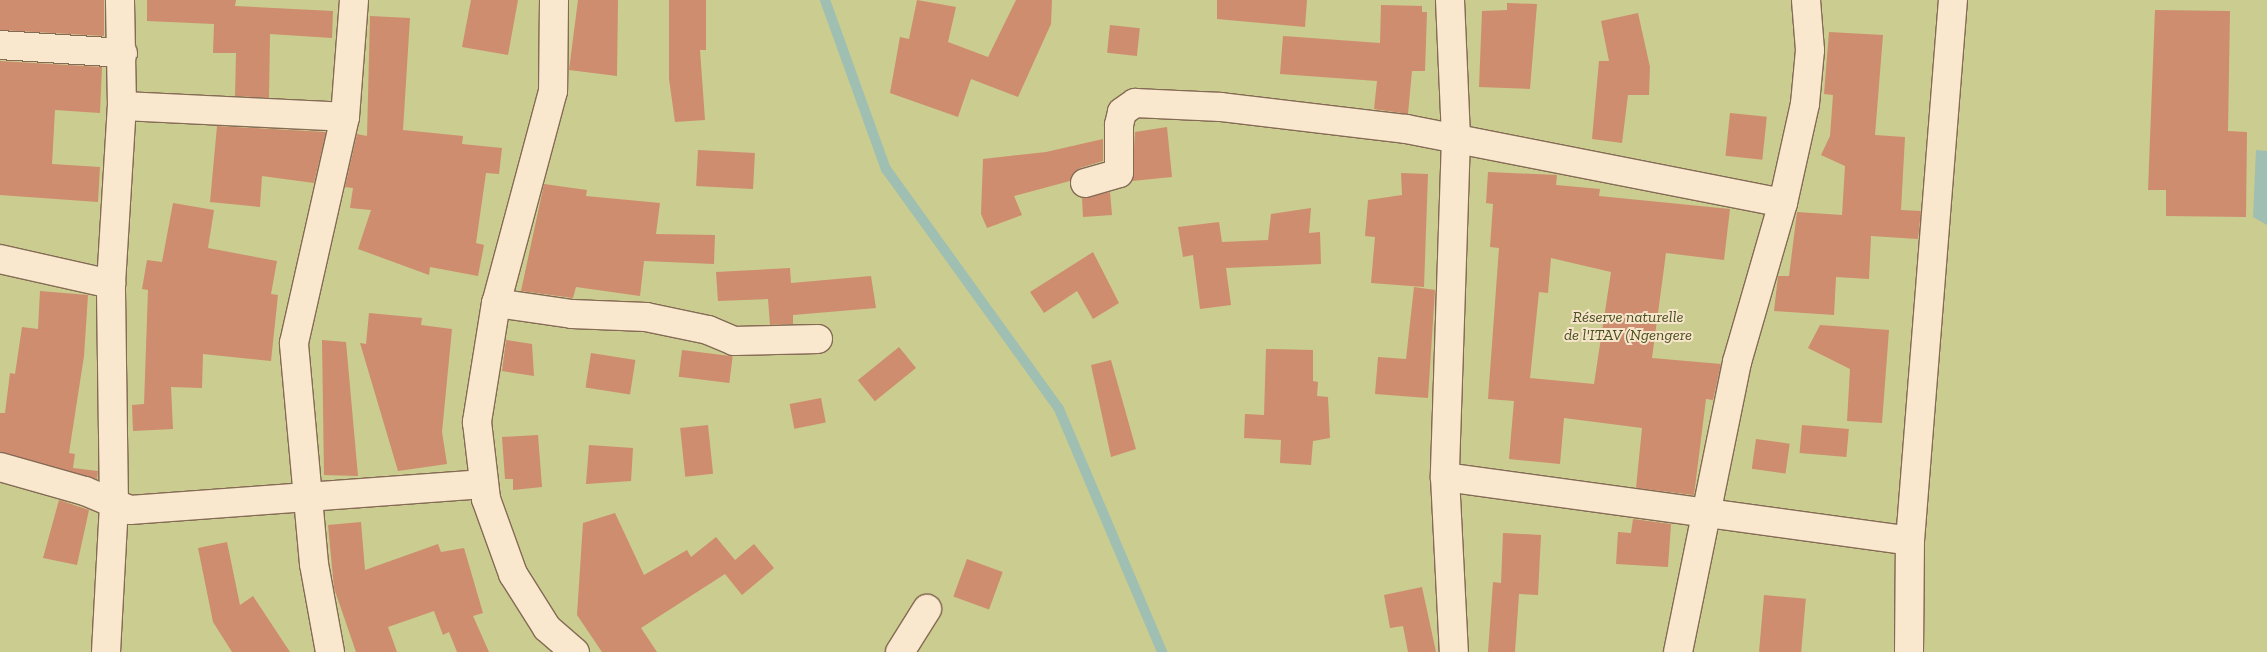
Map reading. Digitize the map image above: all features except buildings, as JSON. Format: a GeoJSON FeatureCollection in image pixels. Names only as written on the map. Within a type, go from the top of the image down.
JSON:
{"type":"FeatureCollection","features":[{"type":"Feature","properties":{"kind":"street"},"geometry":{"type":"LineString","coordinates":[[106,652],[114,506],[111,284],[122,106],[123,53],[120,0]]}},
{"type":"Feature","properties":{"kind":"street"},"geometry":{"type":"LineString","coordinates":[[330,652],[306,494],[294,343],[345,117],[354,0]]}},
{"type":"Feature","properties":{"kind":"street"},"geometry":{"type":"LineString","coordinates":[[554,0],[553,91],[496,303],[477,422],[484,484],[513,574],[547,628],[575,652]]}},
{"type":"Feature","properties":{"kind":"street"},"geometry":{"type":"LineString","coordinates":[[1450,0],[1456,138],[1445,477],[1454,652]]}},
{"type":"Feature","properties":{"kind":"street"},"geometry":{"type":"LineString","coordinates":[[1678,652],[1704,514],[1737,362],[1783,203],[1805,104],[1810,50],[1806,0]]}},
{"type":"Feature","properties":{"kind":"street"},"geometry":{"type":"LineString","coordinates":[[1909,652],[1910,541],[1953,0]]}},
{"type":"Feature","properties":{"kind":"street"},"geometry":{"type":"LineString","coordinates":[[0,45],[123,53]]}},
{"type":"Feature","properties":{"kind":"street"},"geometry":{"type":"LineString","coordinates":[[1085,183],[1119,173],[1119,125],[1122,112],[1135,103],[1221,107],[1456,138],[1783,203]]}},
{"type":"Feature","properties":{"kind":"street"},"geometry":{"type":"LineString","coordinates":[[122,106],[345,117]]}},
{"type":"Feature","properties":{"kind":"street"},"geometry":{"type":"LineString","coordinates":[[0,259],[111,284]]}},
{"type":"Feature","properties":{"kind":"street"},"geometry":{"type":"LineString","coordinates":[[496,303],[572,314],[646,317],[708,330],[734,341],[818,339]]}},
{"type":"Feature","properties":{"kind":"street"},"geometry":{"type":"LineString","coordinates":[[0,467],[84,491],[114,506],[160,508],[306,494],[484,484]]}},
{"type":"Feature","properties":{"kind":"street"},"geometry":{"type":"LineString","coordinates":[[1445,477],[1910,541]]}},
{"type":"Feature","properties":{"kind":"street"},"geometry":{"type":"LineString","coordinates":[[900,652],[927,609]]}},
{"type":"Feature","properties":{"kind":"green space","name":"Réserve naturelle de l'ITAV (Ngengere"},"geometry":{"type":"Polygon","coordinates":[[[0,0],[2267,0],[2267,652],[0,652],[0,0]]]}},
{"type":"Feature","properties":{"kind":"shaded area"},"geometry":{"type":"Polygon","coordinates":[[[2256,150],[2267,151],[2267,225],[2253,217],[2256,150]]]}},
{"type":"Feature","properties":{"kind":"waterway"},"geometry":{"type":"LineString","coordinates":[[825,0],[886,169],[1059,409],[1162,652]]}}]}
